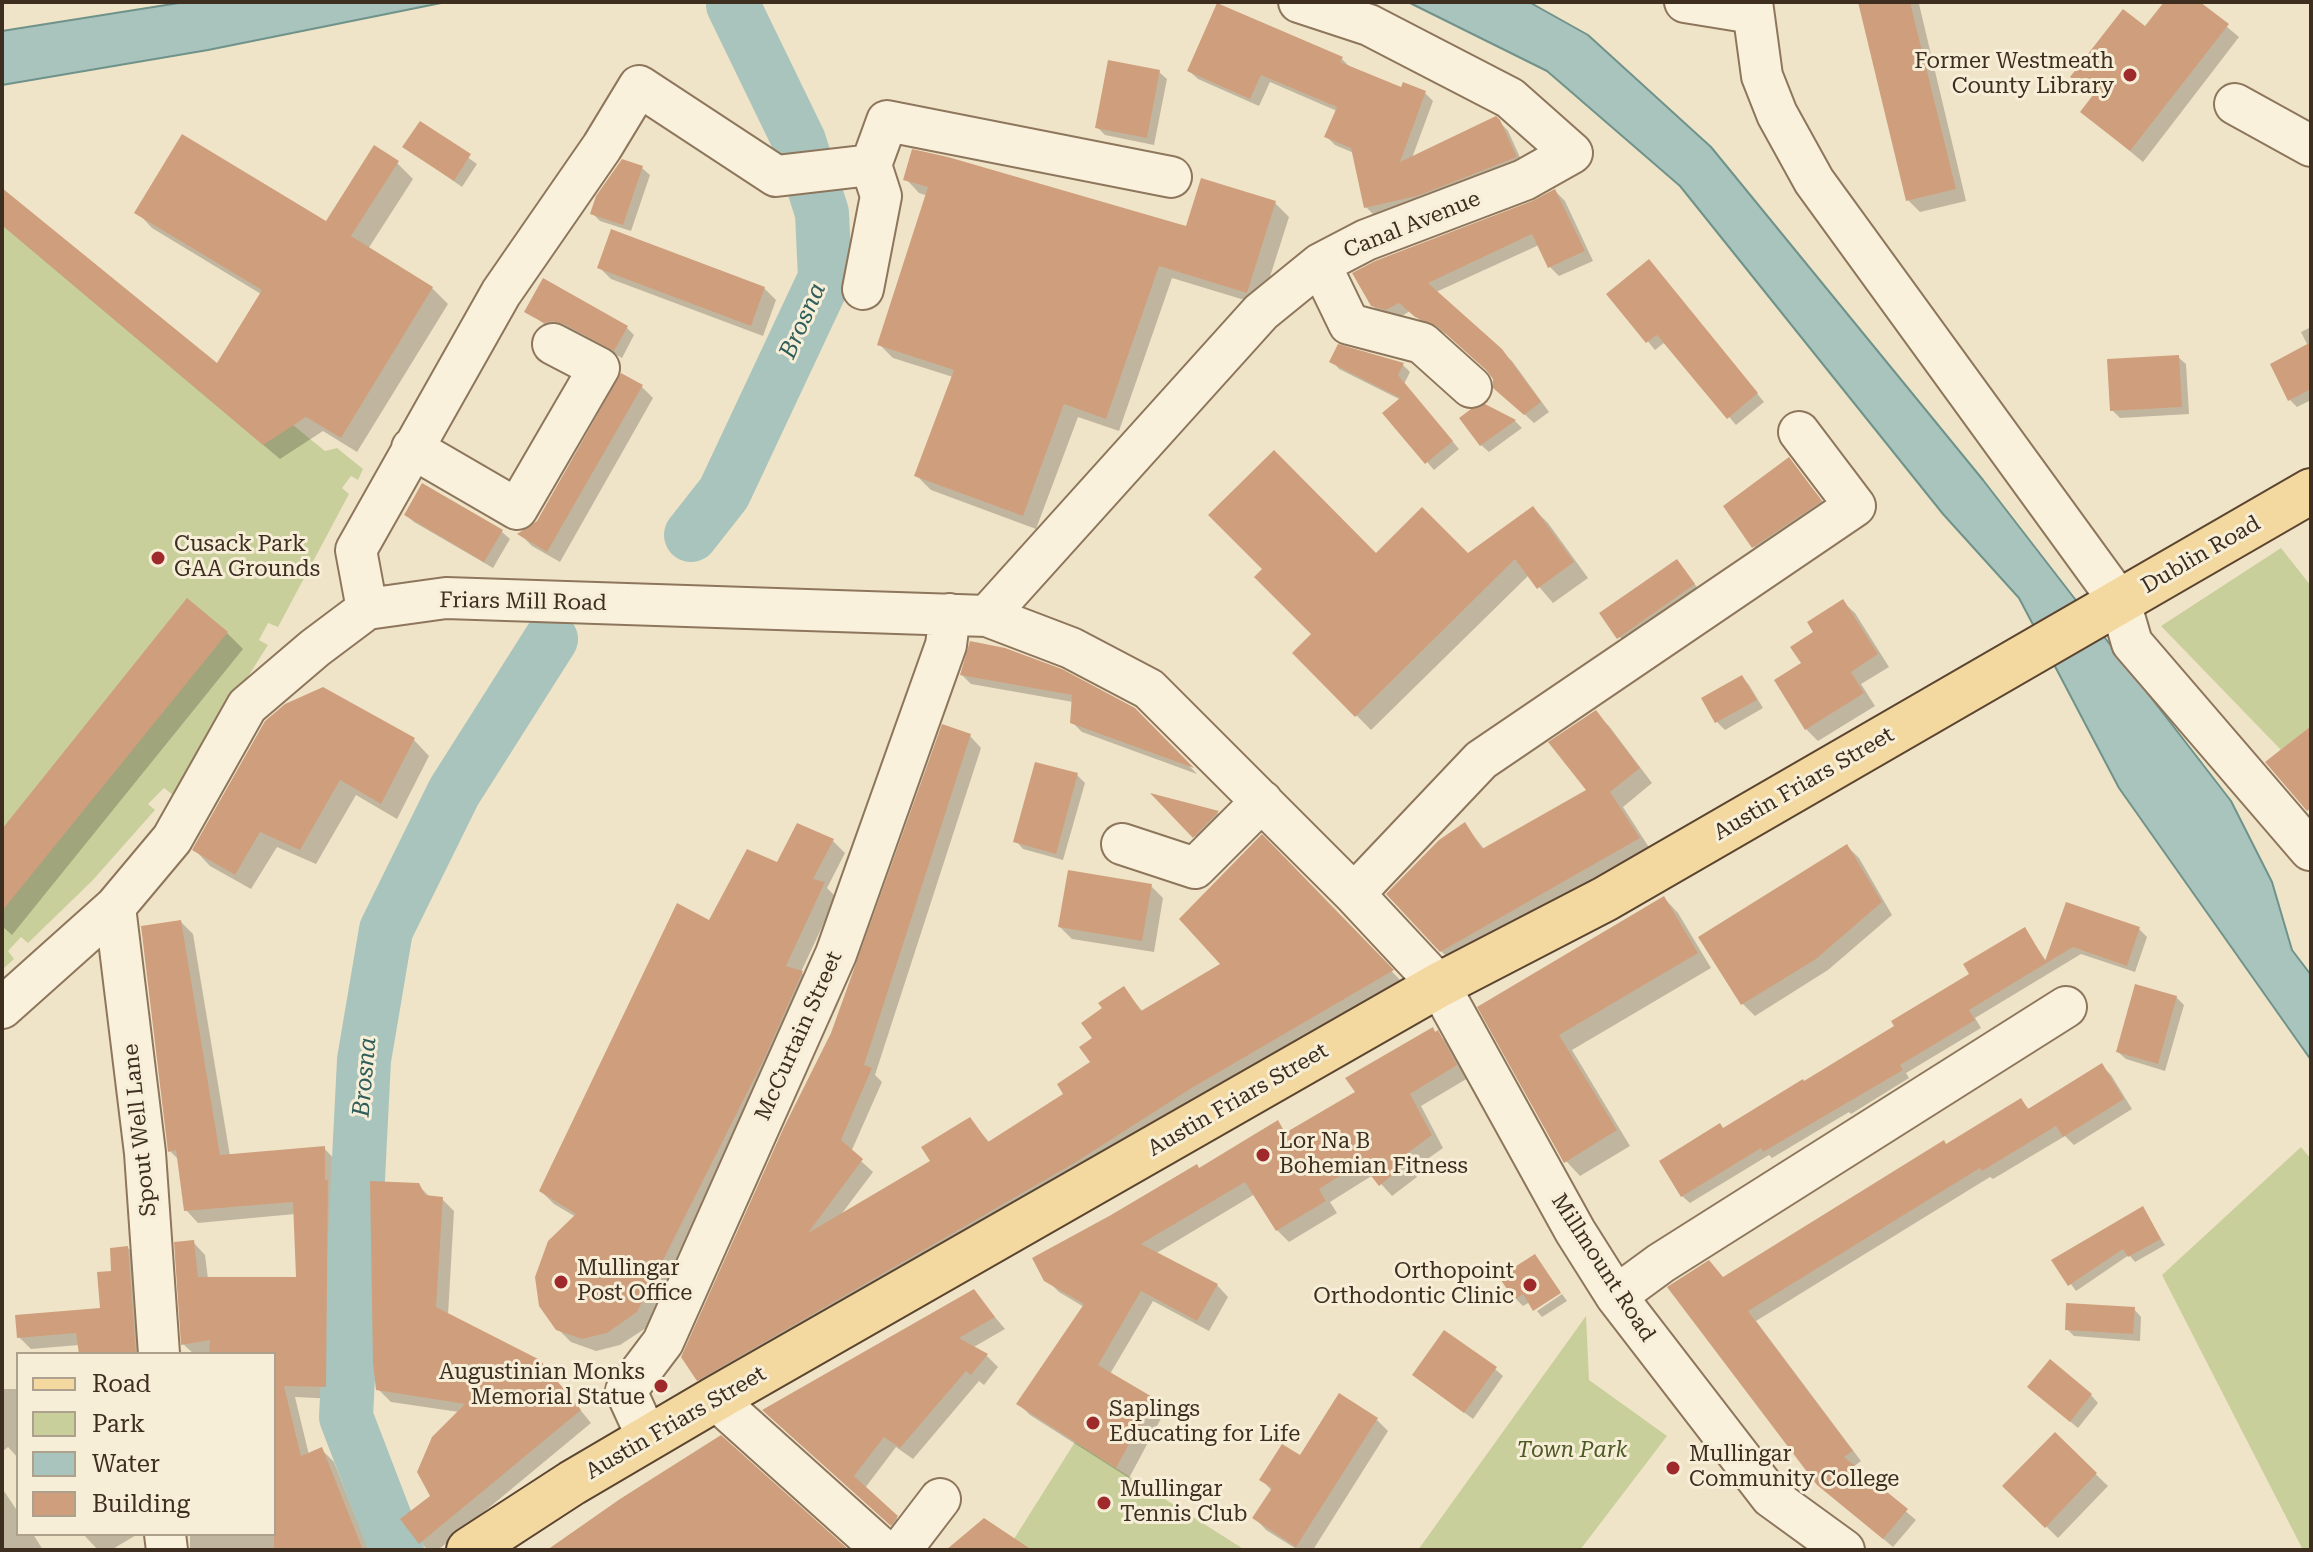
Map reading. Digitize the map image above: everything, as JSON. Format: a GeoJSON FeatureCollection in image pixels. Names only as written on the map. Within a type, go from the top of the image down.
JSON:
{"type":"FeatureCollection","features":[{"type":"Feature","properties":{"kind":"main road","name":"Dublin Road"},"geometry":{"type":"LineString","coordinates":[[2014,663],[2311,491]]}},
{"type":"Feature","properties":{"kind":"main road","name":"Austin Friars Street"},"geometry":{"type":"LineString","coordinates":[[469,1550],[572,1483],[715,1399],[1439,985],[1605,899],[2014,663]]}},
{"type":"Feature","properties":{"kind":"street","name":"Canal Avenue"},"geometry":{"type":"LineString","coordinates":[[968,615],[1261,312],[1320,264],[1366,240],[1524,180],[1572,153],[1510,98],[1369,25],[1299,2]]}},
{"type":"Feature","properties":{"kind":"street"},"geometry":{"type":"LineString","coordinates":[[1685,2],[1752,8],[1762,76],[1777,114],[1814,181],[2106,610],[2141,655],[2310,850]]}},
{"type":"Feature","properties":{"kind":"street"},"geometry":{"type":"LineString","coordinates":[[367,609],[356,550],[501,293],[602,147],[639,86],[776,176],[871,165]]}},
{"type":"Feature","properties":{"kind":"street"},"geometry":{"type":"LineString","coordinates":[[2235,104],[2311,146]]}},
{"type":"Feature","properties":{"kind":"street"},"geometry":{"type":"LineString","coordinates":[[863,289],[881,196],[871,165],[887,121],[1171,177]]}},
{"type":"Feature","properties":{"kind":"street"},"geometry":{"type":"LineString","coordinates":[[1320,264],[1349,324],[1422,343],[1471,387]]}},
{"type":"Feature","properties":{"kind":"street"},"geometry":{"type":"LineString","coordinates":[[412,448],[517,509],[599,368],[553,344]]}},
{"type":"Feature","properties":{"kind":"street"},"geometry":{"type":"LineString","coordinates":[[1354,894],[1481,760],[1855,506],[1799,432]]}},
{"type":"Feature","properties":{"kind":"street","name":"Friars Mill Road"},"geometry":{"type":"LineString","coordinates":[[2,1008],[115,907],[172,839],[247,706],[367,609],[446,598],[968,615]]}},
{"type":"Feature","properties":{"kind":"street"},"geometry":{"type":"LineString","coordinates":[[968,615],[1071,648],[1149,689],[1354,894],[1439,985]]}},
{"type":"Feature","properties":{"kind":"street","name":"McCurtain Street"},"geometry":{"type":"LineString","coordinates":[[648,1439],[626,1391],[663,1342],[836,954],[946,645],[968,615]]}},
{"type":"Feature","properties":{"kind":"street"},"geometry":{"type":"LineString","coordinates":[[1122,844],[1195,868],[1262,801]]}},
{"type":"Feature","properties":{"kind":"street","name":"Spout Well Lane"},"geometry":{"type":"LineString","coordinates":[[115,907],[145,1153],[159,1352]]}},
{"type":"Feature","properties":{"kind":"street","name":"Millmount Road"},"geometry":{"type":"LineString","coordinates":[[1439,985],[1575,1231],[1616,1296],[1771,1497],[1844,1550]]}},
{"type":"Feature","properties":{"kind":"street"},"geometry":{"type":"LineString","coordinates":[[1616,1296],[1661,1263],[2066,1007]]}},
{"type":"Feature","properties":{"kind":"street"},"geometry":{"type":"LineString","coordinates":[[715,1399],[883,1550]]}},
{"type":"Feature","properties":{"kind":"street"},"geometry":{"type":"LineString","coordinates":[[901,1550],[940,1499]]}},
{"type":"Feature","properties":{"kind":"green space","name":"Cusack Park GAA Grounds"},"geometry":{"type":"Polygon","coordinates":[[[2,189],[325,451],[337,448],[363,469],[358,480],[351,476],[342,488],[349,494],[278,627],[268,623],[259,640],[268,645],[173,795],[164,788],[148,804],[155,810],[92,881],[28,943],[21,937],[8,951],[14,959],[2,970],[2,189]]]}},
{"type":"Feature","properties":{"kind":"green space"},"geometry":{"type":"Polygon","coordinates":[[[2281,548],[2311,586],[2311,726],[2281,750],[2161,626],[2281,548]]]}},
{"type":"Feature","properties":{"kind":"green space"},"geometry":{"type":"Polygon","coordinates":[[[2301,1147],[2311,1159],[2311,1550],[2303,1550],[2162,1275],[2301,1147]]]}},
{"type":"Feature","properties":{"kind":"green space","name":"Town Park"},"geometry":{"type":"Polygon","coordinates":[[[1586,1316],[1589,1380],[1667,1436],[1580,1550],[1418,1550],[1586,1316]]]}},
{"type":"Feature","properties":{"kind":"green space","name":"Mullingar Tennis Club"},"geometry":{"type":"Polygon","coordinates":[[[1075,1442],[1245,1550],[1007,1550],[1075,1442]]]}},
{"type":"Feature","properties":{"kind":"water"},"geometry":{"type":"Polygon","coordinates":[[[185,2],[446,2],[208,50],[2,85],[2,31],[185,2]]]}},
{"type":"Feature","properties":{"kind":"water"},"geometry":{"type":"Polygon","coordinates":[[[1408,2],[1529,2],[1588,35],[1711,147],[1983,480],[2231,801],[2272,882],[2292,950],[2311,975],[2311,1060],[2119,788],[2019,598],[1943,514],[1680,186],[1547,71],[1408,2]]]}},
{"type":"Feature","properties":{"kind":"building"},"geometry":{"type":"Polygon","coordinates":[[[1858,2],[1910,2],[1956,189],[1906,201],[1858,2]]]}},
{"type":"Feature","properties":{"kind":"building","name":"Former Westmeath County Library"},"geometry":{"type":"Polygon","coordinates":[[[2164,2],[2200,2],[2229,24],[2130,151],[2080,112],[2093,95],[2070,77],[2123,9],[2145,26],[2164,2]]]}},
{"type":"Feature","properties":{"kind":"building"},"geometry":{"type":"Polygon","coordinates":[[[1217,3],[1343,57],[1340,62],[1401,87],[1403,82],[1426,91],[1400,162],[1496,116],[1517,157],[1417,196],[1364,208],[1351,148],[1324,137],[1337,107],[1261,75],[1250,99],[1187,71],[1217,3]]]}},
{"type":"Feature","properties":{"kind":"building"},"geometry":{"type":"Polygon","coordinates":[[[1108,60],[1160,70],[1147,138],[1095,128],[1108,60]]]}},
{"type":"Feature","properties":{"kind":"building"},"geometry":{"type":"Polygon","coordinates":[[[420,121],[471,154],[454,181],[402,147],[420,121]]]}},
{"type":"Feature","properties":{"kind":"building"},"geometry":{"type":"Polygon","coordinates":[[[182,134],[326,221],[374,145],[399,161],[351,236],[433,287],[341,438],[306,417],[263,445],[2,225],[2,188],[217,363],[262,290],[134,213],[182,134]]]}},
{"type":"Feature","properties":{"kind":"building"},"geometry":{"type":"Polygon","coordinates":[[[912,149],[1186,226],[1201,178],[1276,201],[1247,293],[1159,266],[1106,419],[1064,404],[1023,516],[914,476],[954,370],[877,345],[928,187],[903,180],[912,149]]]}},
{"type":"Feature","properties":{"kind":"building"},"geometry":{"type":"Polygon","coordinates":[[[622,159],[643,166],[623,225],[590,214],[596,196],[622,159]]]}},
{"type":"Feature","properties":{"kind":"building"},"geometry":{"type":"Polygon","coordinates":[[[1555,189],[1585,251],[1548,268],[1532,234],[1428,283],[1502,349],[1541,402],[1524,415],[1493,388],[1493,379],[1486,370],[1437,326],[1415,317],[1399,303],[1386,310],[1371,306],[1352,273],[1555,189]]]}},
{"type":"Feature","properties":{"kind":"building"},"geometry":{"type":"Polygon","coordinates":[[[611,229],[765,287],[751,326],[597,268],[611,229]]]}},
{"type":"Feature","properties":{"kind":"building"},"geometry":{"type":"Polygon","coordinates":[[[1649,259],[1758,393],[1727,419],[1657,335],[1646,343],[1606,294],[1649,259]]]}},
{"type":"Feature","properties":{"kind":"building"},"geometry":{"type":"Polygon","coordinates":[[[543,278],[628,326],[614,351],[564,324],[553,321],[544,323],[524,312],[543,278]]]}},
{"type":"Feature","properties":{"kind":"building"},"geometry":{"type":"Polygon","coordinates":[[[2311,342],[2311,389],[2288,401],[2270,364],[2311,342]]]}},
{"type":"Feature","properties":{"kind":"building"},"geometry":{"type":"Polygon","coordinates":[[[1338,344],[1404,363],[1398,375],[1453,441],[1425,464],[1382,413],[1400,398],[1329,362],[1338,344]]]}},
{"type":"Feature","properties":{"kind":"building"},"geometry":{"type":"Polygon","coordinates":[[[2179,355],[2182,407],[2110,411],[2107,359],[2179,355]]]}},
{"type":"Feature","properties":{"kind":"building"},"geometry":{"type":"Polygon","coordinates":[[[621,373],[643,385],[547,552],[517,534],[537,521],[621,373]]]}},
{"type":"Feature","properties":{"kind":"building"},"geometry":{"type":"Polygon","coordinates":[[[1485,404],[1516,420],[1480,446],[1459,418],[1485,404]]]}},
{"type":"Feature","properties":{"kind":"building"},"geometry":{"type":"Polygon","coordinates":[[[1274,450],[1376,553],[1422,507],[1468,553],[1533,506],[1574,562],[1537,589],[1515,559],[1355,717],[1292,653],[1311,634],[1254,577],[1262,569],[1208,515],[1274,450]]]}},
{"type":"Feature","properties":{"kind":"building"},"geometry":{"type":"Polygon","coordinates":[[[1789,457],[1822,501],[1752,548],[1723,506],[1789,457]]]}},
{"type":"Feature","properties":{"kind":"building"},"geometry":{"type":"Polygon","coordinates":[[[422,483],[503,530],[484,562],[404,515],[422,483]]]}},
{"type":"Feature","properties":{"kind":"building"},"geometry":{"type":"Polygon","coordinates":[[[1677,559],[1695,584],[1617,639],[1599,613],[1677,559]]]}},
{"type":"Feature","properties":{"kind":"building"},"geometry":{"type":"Polygon","coordinates":[[[187,598],[228,632],[2,911],[2,829],[187,598]]]}},
{"type":"Feature","properties":{"kind":"building"},"geometry":{"type":"Polygon","coordinates":[[[1843,599],[1878,654],[1851,672],[1864,693],[1805,730],[1774,680],[1801,663],[1790,647],[1813,632],[1807,622],[1843,599]]]}},
{"type":"Feature","properties":{"kind":"building"},"geometry":{"type":"Polygon","coordinates":[[[970,641],[1005,648],[1062,669],[1135,708],[1194,768],[1070,723],[1072,695],[960,675],[970,641]]]}},
{"type":"Feature","properties":{"kind":"building"},"geometry":{"type":"Polygon","coordinates":[[[1742,675],[1757,700],[1715,723],[1701,698],[1742,675]]]}},
{"type":"Feature","properties":{"kind":"building"},"geometry":{"type":"Polygon","coordinates":[[[323,687],[415,738],[381,804],[340,780],[300,850],[260,832],[235,875],[192,850],[265,721],[285,704],[323,687]]]}},
{"type":"Feature","properties":{"kind":"building"},"geometry":{"type":"Polygon","coordinates":[[[1596,710],[1640,768],[1610,792],[1640,838],[1440,952],[1386,894],[1439,840],[1465,822],[1482,849],[1586,790],[1548,742],[1596,710]]]}},
{"type":"Feature","properties":{"kind":"building"},"geometry":{"type":"Polygon","coordinates":[[[942,724],[971,734],[864,1065],[872,1068],[841,1140],[863,1159],[808,1233],[930,1161],[921,1147],[970,1117],[988,1142],[1063,1094],[1057,1084],[1090,1062],[1079,1047],[1092,1038],[1081,1023],[1102,1008],[1098,1003],[1124,986],[1141,1011],[1220,964],[1179,919],[1262,834],[1394,970],[1190,1089],[1076,1162],[697,1381],[681,1357],[784,1127],[831,1033],[942,724]]]}},
{"type":"Feature","properties":{"kind":"building"},"geometry":{"type":"Polygon","coordinates":[[[2311,726],[2311,808],[2307,811],[2265,762],[2311,726]]]}},
{"type":"Feature","properties":{"kind":"building"},"geometry":{"type":"Polygon","coordinates":[[[1035,762],[1078,773],[1056,854],[1013,842],[1035,762]]]}},
{"type":"Feature","properties":{"kind":"building"},"geometry":{"type":"Polygon","coordinates":[[[1150,793],[1219,811],[1193,838],[1150,793]]]}},
{"type":"Feature","properties":{"kind":"building"},"geometry":{"type":"Polygon","coordinates":[[[797,823],[834,839],[813,879],[825,882],[786,966],[803,971],[764,1059],[637,1312],[607,1333],[582,1339],[556,1330],[539,1306],[535,1277],[548,1241],[576,1214],[539,1191],[677,903],[709,920],[747,849],[777,862],[797,823]]]}},
{"type":"Feature","properties":{"kind":"building"},"geometry":{"type":"Polygon","coordinates":[[[1847,844],[1882,902],[1816,959],[1741,1005],[1698,937],[1847,844]]]}},
{"type":"Feature","properties":{"kind":"building"},"geometry":{"type":"Polygon","coordinates":[[[1068,870],[1152,884],[1142,941],[1058,927],[1068,870]]]}},
{"type":"Feature","properties":{"kind":"building"},"geometry":{"type":"Polygon","coordinates":[[[1664,896],[1698,953],[1559,1035],[1617,1130],[1564,1163],[1477,1007],[1664,896]]]}},
{"type":"Feature","properties":{"kind":"building"},"geometry":{"type":"Polygon","coordinates":[[[2066,902],[2140,927],[2127,966],[2073,947],[1969,1010],[1975,1020],[1900,1065],[1903,1070],[1763,1152],[1761,1148],[1681,1197],[1659,1161],[1720,1123],[1723,1128],[1894,1026],[1891,1021],[1969,974],[1963,964],[2025,927],[2045,961],[2066,902]]]}},
{"type":"Feature","properties":{"kind":"building"},"geometry":{"type":"Polygon","coordinates":[[[181,920],[220,1155],[325,1146],[325,1180],[328,1180],[326,1387],[284,1386],[301,1456],[322,1447],[363,1550],[274,1550],[276,1352],[209,1352],[210,1340],[181,1345],[174,1242],[194,1240],[198,1277],[296,1277],[293,1202],[184,1211],[176,1150],[168,1152],[141,926],[181,920]]]}},
{"type":"Feature","properties":{"kind":"building"},"geometry":{"type":"Polygon","coordinates":[[[2135,984],[2177,996],[2158,1064],[2116,1052],[2135,984]]]}},
{"type":"Feature","properties":{"kind":"building"},"geometry":{"type":"Polygon","coordinates":[[[1433,1027],[1435,1032],[1438,1030],[1457,1065],[1410,1094],[1432,1135],[1401,1158],[1406,1164],[1379,1186],[1361,1163],[1319,1189],[1326,1201],[1276,1231],[1245,1182],[1141,1244],[1218,1284],[1197,1321],[1141,1291],[1098,1365],[1154,1398],[1116,1468],[1016,1404],[1084,1304],[1044,1281],[1032,1258],[1197,1164],[1199,1168],[1278,1120],[1285,1133],[1355,1092],[1345,1078],[1433,1027]]]}},
{"type":"Feature","properties":{"kind":"building"},"geometry":{"type":"Polygon","coordinates":[[[2102,1063],[2124,1099],[2063,1137],[2056,1126],[1982,1171],[1980,1168],[1748,1311],[1853,1451],[1844,1457],[1908,1509],[1883,1539],[1817,1485],[1667,1287],[1709,1260],[1723,1277],[1944,1140],[1946,1144],[2021,1098],[2028,1109],[2102,1063]]]}},
{"type":"Feature","properties":{"kind":"building"},"geometry":{"type":"Polygon","coordinates":[[[370,1181],[419,1183],[425,1195],[443,1197],[436,1307],[540,1360],[581,1410],[419,1544],[400,1519],[430,1496],[417,1472],[432,1437],[465,1404],[376,1390],[370,1181]]]}},
{"type":"Feature","properties":{"kind":"building"},"geometry":{"type":"Polygon","coordinates":[[[2143,1206],[2161,1239],[2128,1257],[2123,1249],[2068,1286],[2051,1260],[2143,1206]]]}},
{"type":"Feature","properties":{"kind":"building"},"geometry":{"type":"Polygon","coordinates":[[[128,1246],[136,1352],[79,1352],[76,1333],[17,1338],[15,1315],[100,1308],[97,1272],[111,1271],[110,1248],[128,1246]]]}},
{"type":"Feature","properties":{"kind":"building","name":"Orthopoint Orthodontic Clinic"},"geometry":{"type":"Polygon","coordinates":[[[1535,1254],[1561,1293],[1533,1311],[1523,1294],[1514,1300],[1499,1277],[1535,1254]]]}},
{"type":"Feature","properties":{"kind":"building"},"geometry":{"type":"Polygon","coordinates":[[[974,1289],[995,1317],[959,1338],[988,1354],[971,1375],[966,1371],[900,1448],[884,1437],[854,1476],[898,1516],[891,1526],[762,1410],[974,1289]]]}},
{"type":"Feature","properties":{"kind":"building"},"geometry":{"type":"Polygon","coordinates":[[[2066,1303],[2135,1307],[2133,1334],[2065,1330],[2066,1303]]]}},
{"type":"Feature","properties":{"kind":"building"},"geometry":{"type":"Polygon","coordinates":[[[1444,1330],[1497,1367],[1464,1413],[1412,1375],[1444,1330]]]}},
{"type":"Feature","properties":{"kind":"building"},"geometry":{"type":"Polygon","coordinates":[[[2050,1359],[2092,1394],[2070,1422],[2027,1387],[2050,1359]]]}},
{"type":"Feature","properties":{"kind":"building"},"geometry":{"type":"Polygon","coordinates":[[[1339,1393],[1378,1418],[1296,1547],[1252,1518],[1272,1488],[1259,1480],[1282,1444],[1300,1455],[1339,1393]]]}},
{"type":"Feature","properties":{"kind":"building"},"geometry":{"type":"Polygon","coordinates":[[[2055,1432],[2097,1473],[2045,1528],[2002,1486],[2055,1432]]]}},
{"type":"Feature","properties":{"kind":"building"},"geometry":{"type":"Polygon","coordinates":[[[721,1435],[849,1550],[547,1550],[620,1499],[721,1435]]]}},
{"type":"Feature","properties":{"kind":"building"},"geometry":{"type":"Polygon","coordinates":[[[984,1518],[1032,1550],[946,1550],[984,1518]]]}},
{"type":"Feature","properties":{"kind":"waterway","name":"Brosna"},"geometry":{"type":"LineString","coordinates":[[691,535],[724,493],[825,278],[822,213],[799,141],[733,5]]}},
{"type":"Feature","properties":{"kind":"waterway","name":"Brosna"},"geometry":{"type":"LineString","coordinates":[[397,1550],[346,1417],[364,1060],[386,930],[454,792],[551,639]]}},
{"type":"Feature","properties":{"kind":"place","name":"Former Westmeath County Library"},"geometry":{"type":"Point","coordinates":[2130,75]}},
{"type":"Feature","properties":{"kind":"place","name":"Cusack Park GAA Grounds"},"geometry":{"type":"Point","coordinates":[158,558]}},
{"type":"Feature","properties":{"kind":"place","name":"Lor Na B Bohemian Fitness"},"geometry":{"type":"Point","coordinates":[1263,1155]}},
{"type":"Feature","properties":{"kind":"place","name":"Mullingar Post Office"},"geometry":{"type":"Point","coordinates":[561,1282]}},
{"type":"Feature","properties":{"kind":"place","name":"Orthopoint Orthodontic Clinic"},"geometry":{"type":"Point","coordinates":[1530,1285]}},
{"type":"Feature","properties":{"kind":"place","name":"Augustinian Monks Memorial Statue"},"geometry":{"type":"Point","coordinates":[661,1386]}},
{"type":"Feature","properties":{"kind":"place","name":"Saplings Educating for Life"},"geometry":{"type":"Point","coordinates":[1093,1423]}},
{"type":"Feature","properties":{"kind":"place","name":"Mullingar Community College"},"geometry":{"type":"Point","coordinates":[1673,1468]}},
{"type":"Feature","properties":{"kind":"place","name":"Mullingar Tennis Club"},"geometry":{"type":"Point","coordinates":[1104,1503]}}]}
